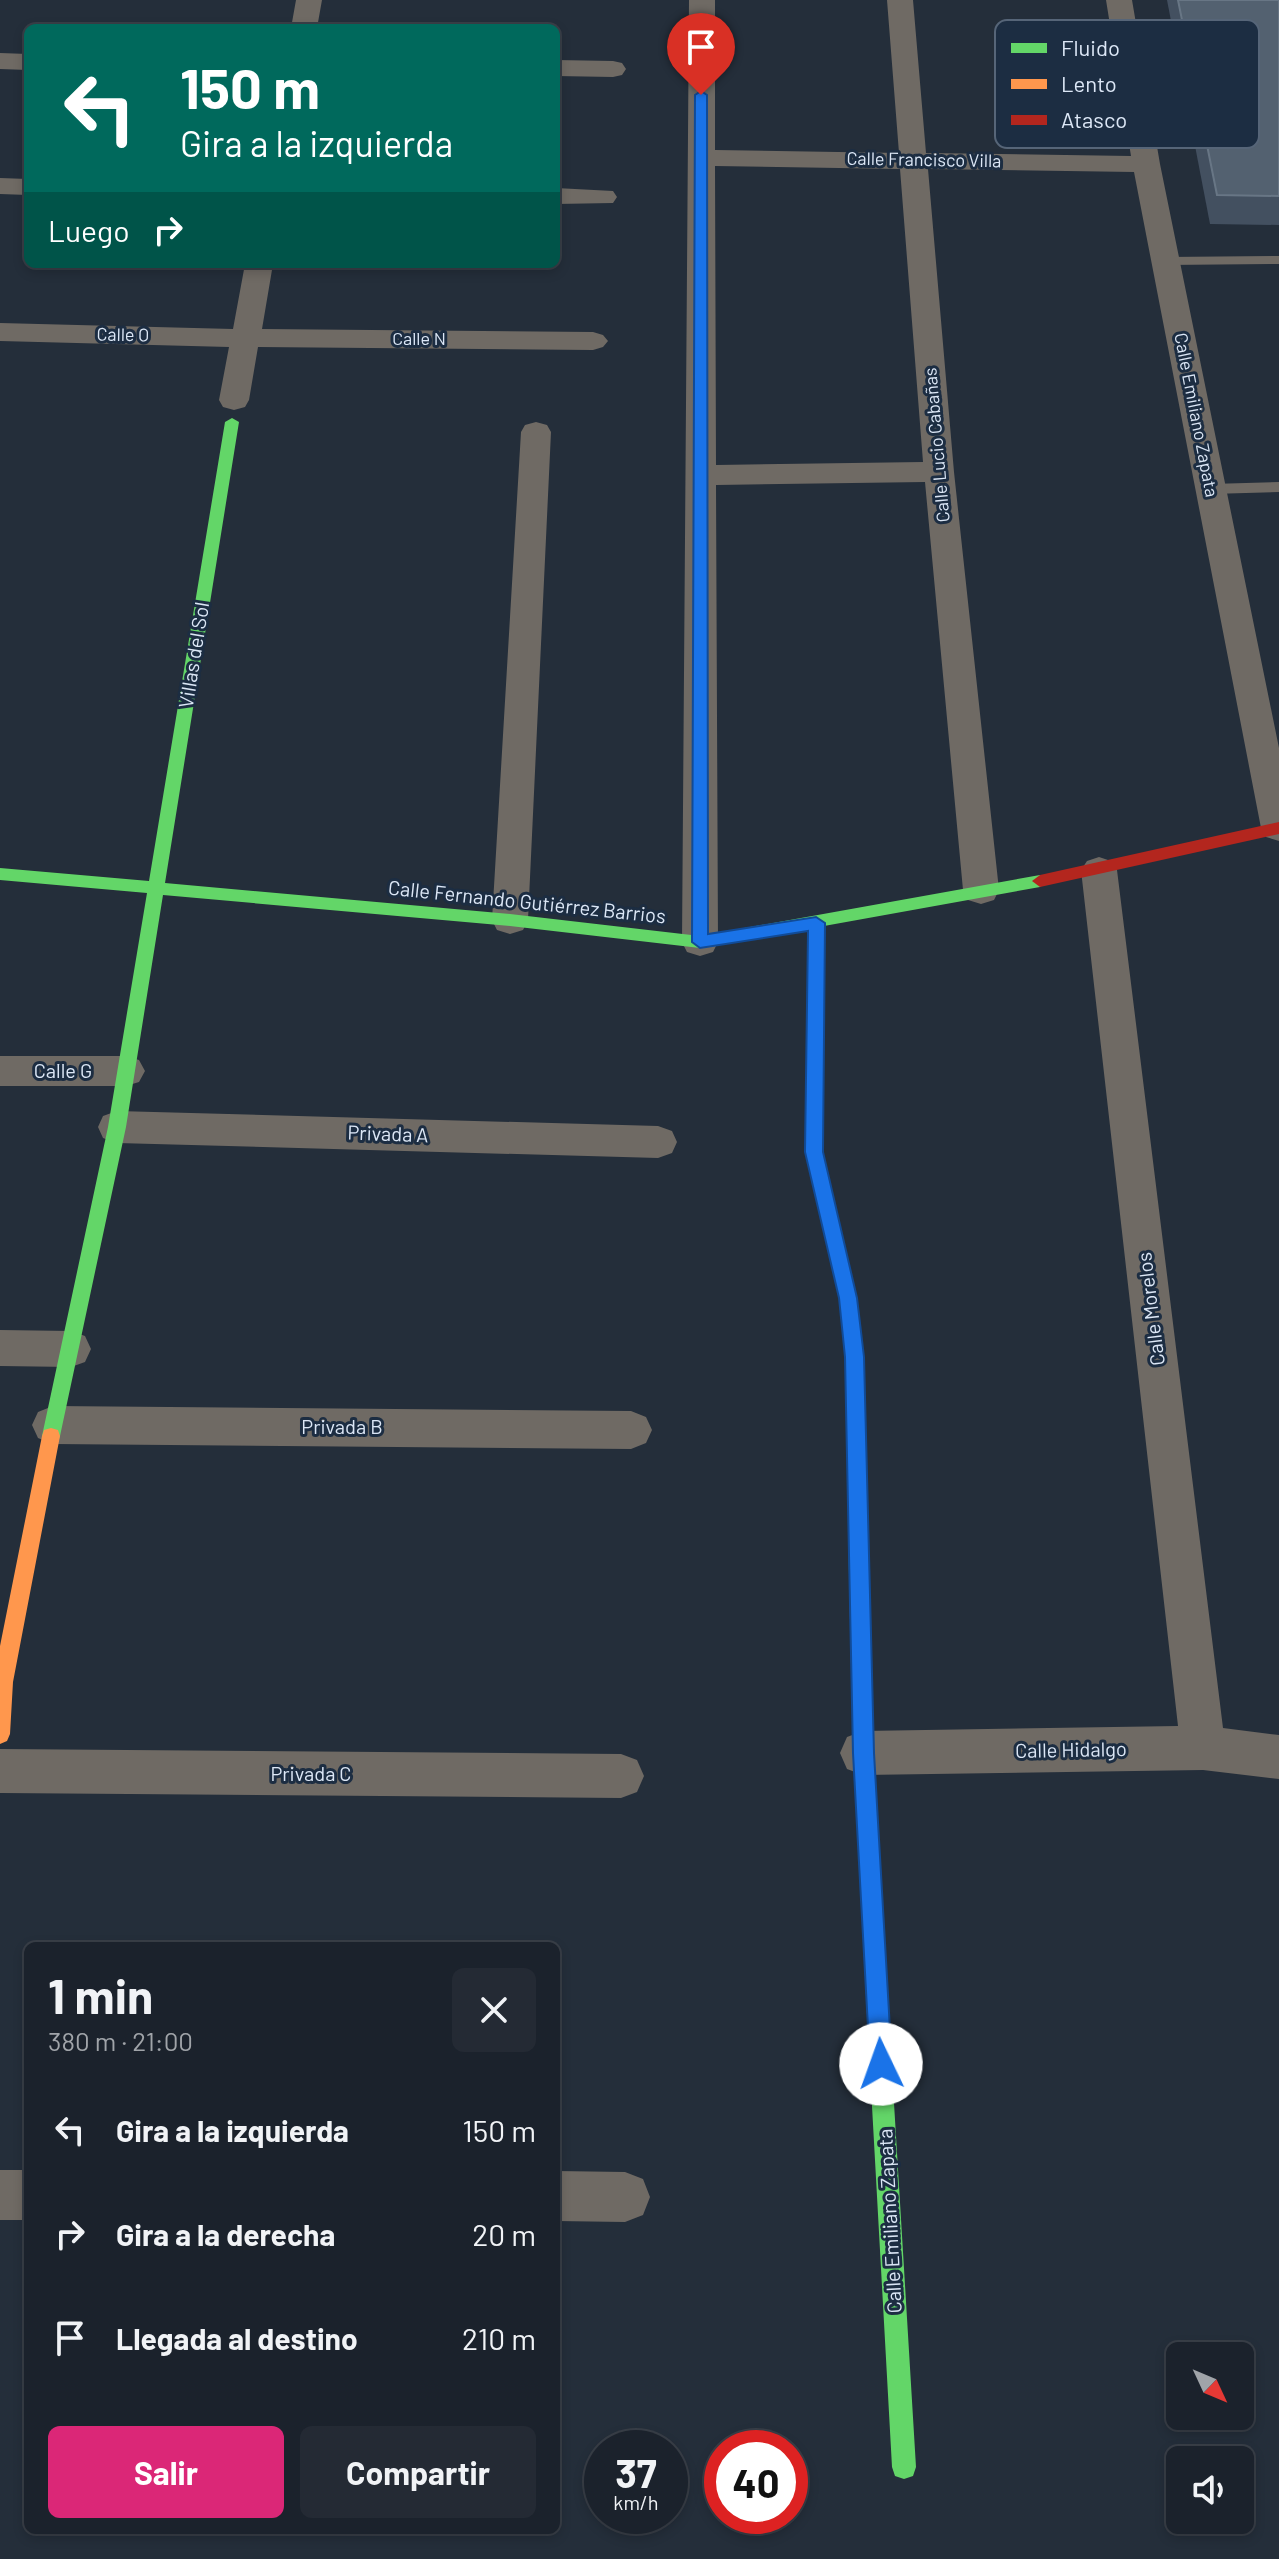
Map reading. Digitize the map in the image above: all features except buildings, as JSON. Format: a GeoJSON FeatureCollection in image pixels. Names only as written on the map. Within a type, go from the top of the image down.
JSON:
{"type":"FeatureCollection","features":[{"type":"Feature","properties":{"kind":"street"},"geometry":{"type":"LineString","coordinates":[[305,24],[309,0]]}},
{"type":"Feature","properties":{"kind":"street"},"geometry":{"type":"LineString","coordinates":[[700,942],[702,0]]}},
{"type":"Feature","properties":{"kind":"street","name":"Calle Lucio Cabañas"},"geometry":{"type":"LineString","coordinates":[[900,0],[939,472],[981,890]]}},
{"type":"Feature","properties":{"kind":"street","name":"Calle Emiliano Zapata"},"geometry":{"type":"LineString","coordinates":[[1119,0],[1122,20]]}},
{"type":"Feature","properties":{"kind":"street"},"geometry":{"type":"LineString","coordinates":[[0,61],[24,62]]}},
{"type":"Feature","properties":{"kind":"street"},"geometry":{"type":"LineString","coordinates":[[560,68],[613,69]]}},
{"type":"Feature","properties":{"kind":"street","name":"Calle Emiliano Zapata"},"geometry":{"type":"LineString","coordinates":[[1143,148],[1211,489],[1275,786],[1279,828]]}},
{"type":"Feature","properties":{"kind":"street","name":"Calle Francisco Villa"},"geometry":{"type":"LineString","coordinates":[[701,158],[1146,164]]}},
{"type":"Feature","properties":{"kind":"street"},"geometry":{"type":"LineString","coordinates":[[0,186],[24,187]]}},
{"type":"Feature","properties":{"kind":"street"},"geometry":{"type":"LineString","coordinates":[[560,196],[603,197]]}},
{"type":"Feature","properties":{"kind":"street","name":"Villas del Sol"},"geometry":{"type":"LineString","coordinates":[[0,1734],[2,1682],[117,1127],[258,268]]}},
{"type":"Feature","properties":{"kind":"street","name":"Calle O"},"geometry":{"type":"LineString","coordinates":[[0,332],[246,338]]}},
{"type":"Feature","properties":{"kind":"street","name":"Calle N"},"geometry":{"type":"LineString","coordinates":[[246,338],[593,341]]}},
{"type":"Feature","properties":{"kind":"street"},"geometry":{"type":"LineString","coordinates":[[510,920],[536,432]]}},
{"type":"Feature","properties":{"kind":"street"},"geometry":{"type":"LineString","coordinates":[[701,475],[939,472]]}},
{"type":"Feature","properties":{"kind":"street","name":"Calle Fernando Gutiérrez Barrios"},"geometry":{"type":"LineString","coordinates":[[0,874],[510,920],[700,942],[1099,870],[1279,828]]}},
{"type":"Feature","properties":{"kind":"street","name":"Calle Morelos"},"geometry":{"type":"LineString","coordinates":[[1099,870],[1203,1748]]}},
{"type":"Feature","properties":{"kind":"street","name":"Calle Emiliano Zapata"},"geometry":{"type":"LineString","coordinates":[[816,923],[814,1152],[848,1298],[855,1357],[863,1753],[904,2467]]}},
{"type":"Feature","properties":{"kind":"street","name":"Calle G"},"geometry":{"type":"LineString","coordinates":[[0,1071],[126,1071]]}},
{"type":"Feature","properties":{"kind":"street","name":"Privada A"},"geometry":{"type":"LineString","coordinates":[[117,1127],[658,1142]]}},
{"type":"Feature","properties":{"kind":"street"},"geometry":{"type":"LineString","coordinates":[[0,1348],[71,1349]]}},
{"type":"Feature","properties":{"kind":"street","name":"Privada B"},"geometry":{"type":"LineString","coordinates":[[53,1425],[631,1430]]}},
{"type":"Feature","properties":{"kind":"street","name":"Calle Hidalgo"},"geometry":{"type":"LineString","coordinates":[[863,1753],[1203,1748],[1279,1757]]}},
{"type":"Feature","properties":{"kind":"street","name":"Privada C"},"geometry":{"type":"LineString","coordinates":[[0,1771],[621,1776]]}},
{"type":"Feature","properties":{"kind":"street"},"geometry":{"type":"LineString","coordinates":[[0,2195],[24,2195]]}},
{"type":"Feature","properties":{"kind":"street"},"geometry":{"type":"LineString","coordinates":[[560,2196],[625,2197]]}},
{"type":"Feature","properties":{"kind":"lane"},"geometry":{"type":"LineString","coordinates":[[1166,261],[1279,260]]}},
{"type":"Feature","properties":{"kind":"lane"},"geometry":{"type":"LineString","coordinates":[[1211,489],[1279,487]]}},
{"type":"Feature","properties":{"kind":"traffic: fast"},"geometry":{"type":"LineString","coordinates":[[51,1436],[117,1127],[232,422]]}},
{"type":"Feature","properties":{"kind":"traffic: fast"},"geometry":{"type":"LineString","coordinates":[[0,874],[510,920],[700,942],[1040,881]]}},
{"type":"Feature","properties":{"kind":"traffic: fast"},"geometry":{"type":"LineString","coordinates":[[816,923],[814,1152],[848,1298],[855,1357],[859,1575]]}},
{"type":"Feature","properties":{"kind":"traffic: fast"},"geometry":{"type":"LineString","coordinates":[[881,2070],[904,2467]]}},
{"type":"Feature","properties":{"kind":"traffic: slow"},"geometry":{"type":"LineString","coordinates":[[0,1734],[3,1682],[51,1436]]}},
{"type":"Feature","properties":{"kind":"traffic: slow"},"geometry":{"type":"LineString","coordinates":[[859,1575],[863,1753],[881,2070]]}},
{"type":"Feature","properties":{"kind":"traffic: jam"},"geometry":{"type":"LineString","coordinates":[[1040,881],[1279,828]]}},
{"type":"Feature","properties":{"kind":"route"},"geometry":{"type":"LineString","coordinates":[[701,95],[700,942],[816,923],[814,1152],[848,1298],[855,1357],[863,1753],[881,2064]]}}]}
